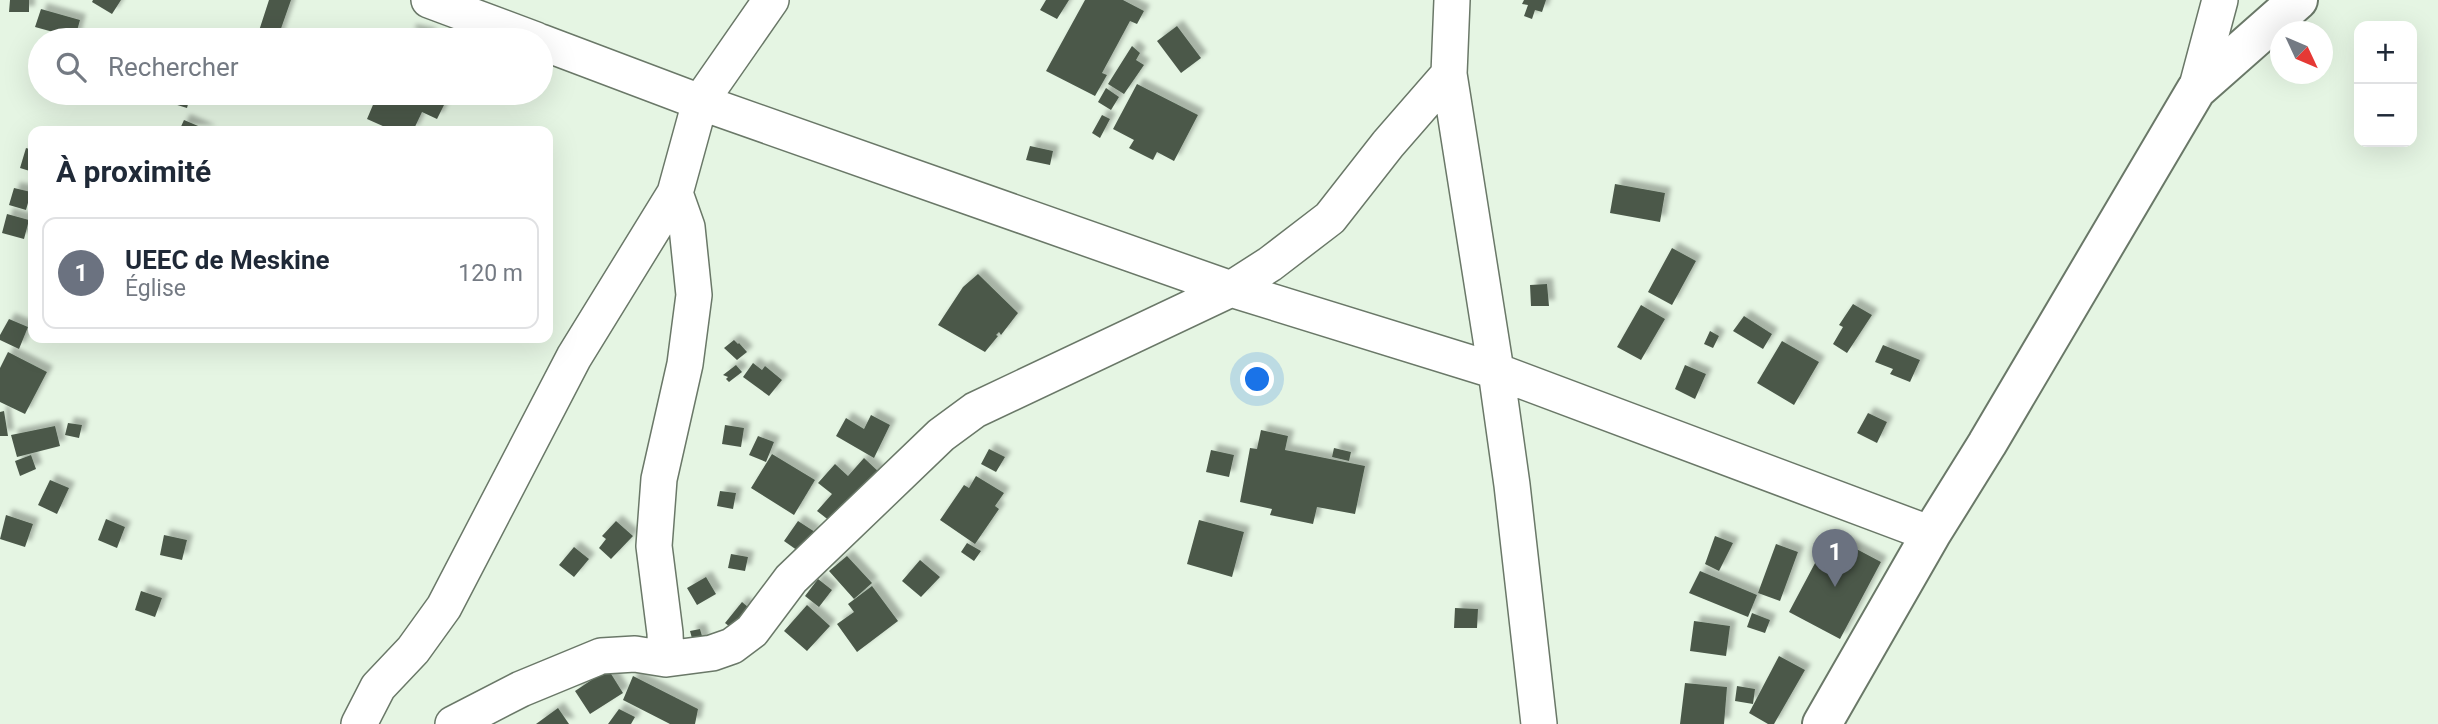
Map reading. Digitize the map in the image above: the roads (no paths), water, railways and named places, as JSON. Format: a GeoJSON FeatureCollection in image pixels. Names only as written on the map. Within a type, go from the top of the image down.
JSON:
{"type":"FeatureCollection","features":[{"type":"Feature","properties":{"kind":"main road"},"geometry":{"type":"LineString","coordinates":[[1822,724],[1931,534],[2196,90],[2298,0]]}},
{"type":"Feature","properties":{"kind":"street"},"geometry":{"type":"LineString","coordinates":[[429,0],[504,28]]}},
{"type":"Feature","properties":{"kind":"street"},"geometry":{"type":"LineString","coordinates":[[359,724],[377,687],[413,650],[444,607],[574,356],[675,193],[700,102],[771,0]]}},
{"type":"Feature","properties":{"kind":"street"},"geometry":{"type":"LineString","coordinates":[[1452,0],[1449,74],[1512,485],[1539,724]]}},
{"type":"Feature","properties":{"kind":"street"},"geometry":{"type":"LineString","coordinates":[[2196,90],[2220,0]]}},
{"type":"Feature","properties":{"kind":"street"},"geometry":{"type":"LineString","coordinates":[[553,47],[700,102],[1231,289],[1496,371],[1931,534]]}},
{"type":"Feature","properties":{"kind":"street"},"geometry":{"type":"LineString","coordinates":[[453,724],[521,690],[601,656],[635,654],[666,659],[712,653],[733,646],[752,631],[790,579],[941,435],[975,410],[1231,289],[1270,264],[1329,218],[1449,74]]}},
{"type":"Feature","properties":{"kind":"street"},"geometry":{"type":"LineString","coordinates":[[666,659],[654,546],[659,480],[685,365],[694,295],[687,227],[675,193]]}},
{"type":"Feature","properties":{"kind":"place","name":"UEEC de Meskine"},"geometry":{"type":"Point","coordinates":[1835,587]}}]}
